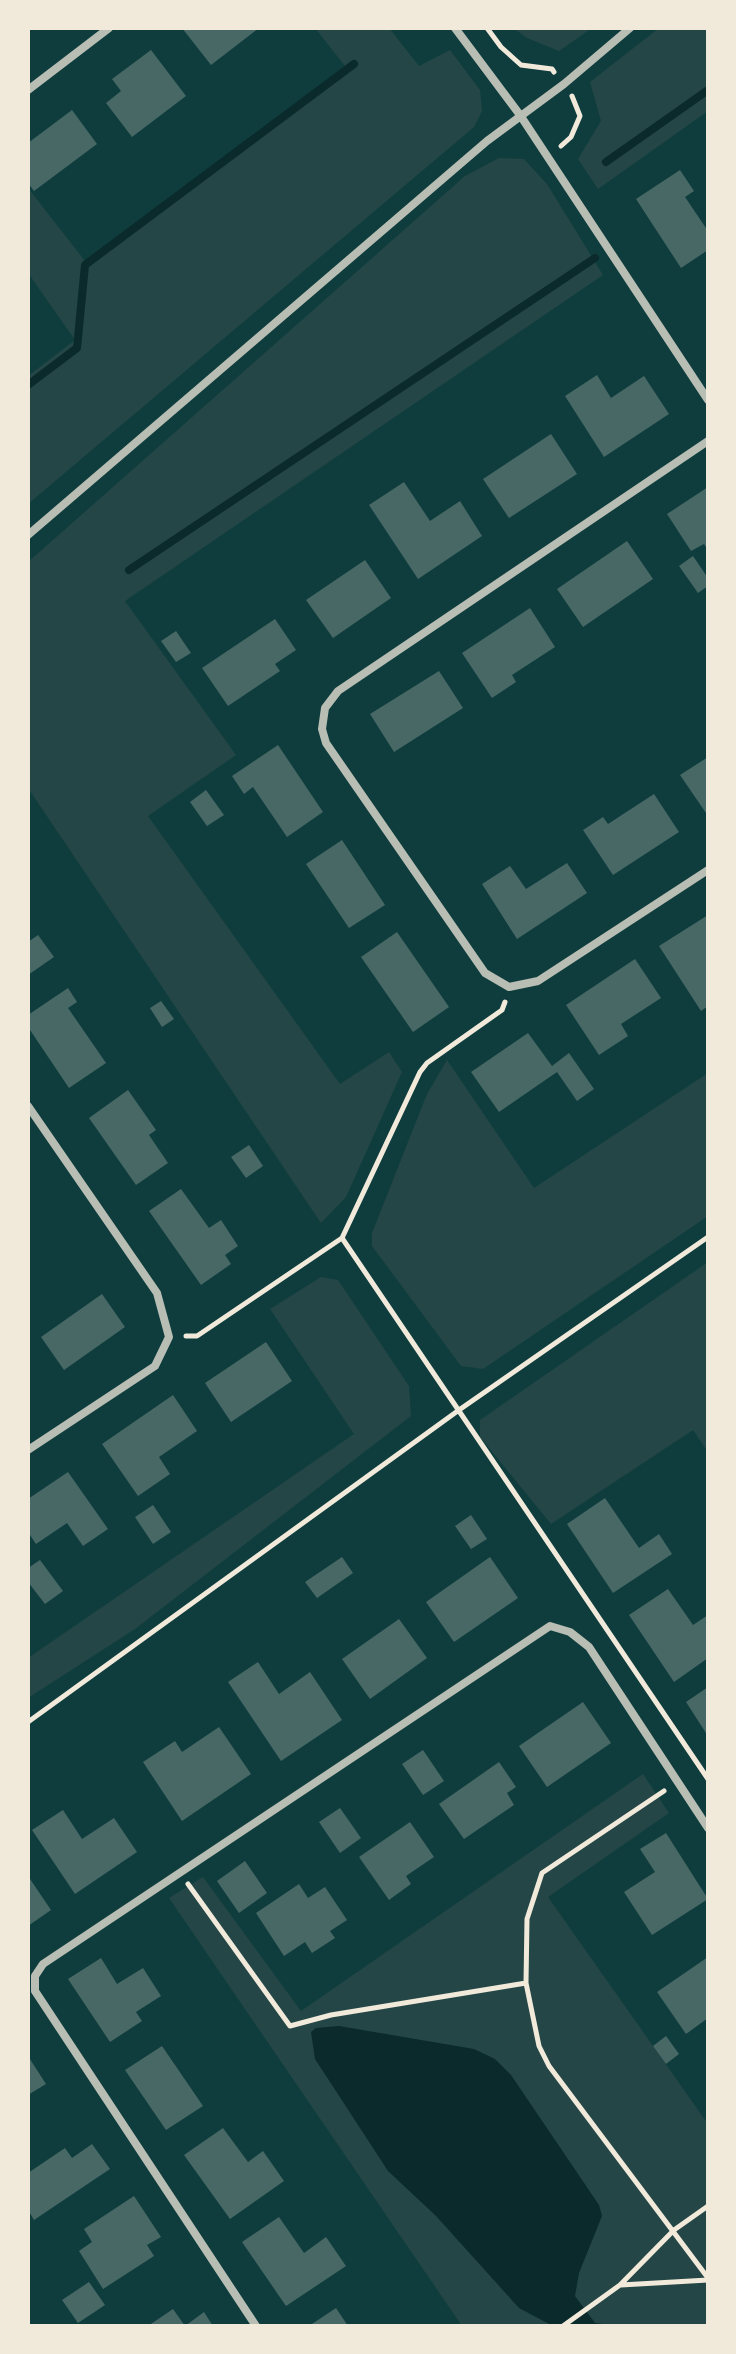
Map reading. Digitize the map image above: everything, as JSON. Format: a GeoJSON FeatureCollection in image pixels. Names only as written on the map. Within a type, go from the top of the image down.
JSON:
{"type":"FeatureCollection","features":[{"type":"Feature","properties":{"kind":"street"},"geometry":{"type":"LineString","coordinates":[[28,90],[109,28]]}},
{"type":"Feature","properties":{"kind":"street"},"geometry":{"type":"LineString","coordinates":[[455,28],[520,115],[708,400]]}},
{"type":"Feature","properties":{"kind":"street"},"geometry":{"type":"LineString","coordinates":[[28,535],[520,115],[564,84],[630,28]]}},
{"type":"Feature","properties":{"kind":"street"},"geometry":{"type":"LineString","coordinates":[[708,441],[338,691],[325,708],[322,729],[326,743],[485,973],[509,987],[538,981],[708,870]]}},
{"type":"Feature","properties":{"kind":"street"},"geometry":{"type":"LineString","coordinates":[[28,1106],[157,1293],[169,1337],[155,1366],[28,1450]]}},
{"type":"Feature","properties":{"kind":"street"},"geometry":{"type":"LineString","coordinates":[[256,2326],[35,1991],[35,1976],[43,1964],[550,1626],[570,1632],[589,1647],[708,1828]]}},
{"type":"Feature","properties":{"kind":"path"},"geometry":{"type":"LineString","coordinates":[[169,1337],[197,1336],[342,1238],[420,1072],[427,1063],[502,1010],[509,987]]}},
{"type":"Feature","properties":{"kind":"path"},"geometry":{"type":"LineString","coordinates":[[28,1722],[459,1410],[708,1237]]}},
{"type":"Feature","properties":{"kind":"path"},"geometry":{"type":"LineString","coordinates":[[342,1238],[708,1779]]}},
{"type":"Feature","properties":{"kind":"path"},"geometry":{"type":"LineString","coordinates":[[700,1767],[542,1873],[527,1919],[526,1983],[539,2046],[549,2066],[708,2279]]}},
{"type":"Feature","properties":{"kind":"path"},"geometry":{"type":"LineString","coordinates":[[180,1872],[290,2026],[331,2015],[526,1983]]}},
{"type":"Feature","properties":{"kind":"path"},"geometry":{"type":"LineString","coordinates":[[563,2326],[620,2285],[674,2230],[708,2206]]}},
{"type":"Feature","properties":{"kind":"path"},"geometry":{"type":"LineString","coordinates":[[620,2285],[708,2279]]}},
{"type":"Feature","properties":{"kind":"shaded area"},"geometry":{"type":"Polygon","coordinates":[[[315,28],[389,28],[419,66],[450,50],[480,90],[482,111],[474,127],[28,504],[28,376],[75,340],[28,273],[28,188],[85,261],[345,66],[315,28]]]}},
{"type":"Feature","properties":{"kind":"shaded area"},"geometry":{"type":"Polygon","coordinates":[[[513,28],[592,28],[559,51],[527,38],[513,28]]]}},
{"type":"Feature","properties":{"kind":"shaded area"},"geometry":{"type":"Polygon","coordinates":[[[659,28],[708,28],[708,111],[598,189],[578,159],[601,121],[590,82],[659,28]]]}},
{"type":"Feature","properties":{"kind":"shaded area"},"geometry":{"type":"Polygon","coordinates":[[[499,158],[524,159],[547,184],[603,275],[125,601],[236,755],[148,816],[340,1084],[389,1052],[402,1072],[346,1197],[321,1223],[28,788],[28,562],[465,176],[499,158]]]}},
{"type":"Feature","properties":{"kind":"shaded area"},"geometry":{"type":"Polygon","coordinates":[[[447,1060],[534,1188],[708,1073],[708,1216],[483,1369],[461,1366],[372,1246],[372,1233],[427,1094],[447,1060]]]}},
{"type":"Feature","properties":{"kind":"shaded area"},"geometry":{"type":"Polygon","coordinates":[[[708,1262],[708,1452],[693,1430],[551,1524],[480,1437],[480,1420],[708,1262]]]}},
{"type":"Feature","properties":{"kind":"shaded area"},"geometry":{"type":"Polygon","coordinates":[[[321,1277],[338,1280],[409,1386],[411,1416],[135,1629],[28,1698],[28,1658],[354,1434],[270,1309],[321,1277]]]}},
{"type":"Feature","properties":{"kind":"shaded area"},"geometry":{"type":"Polygon","coordinates":[[[643,1774],[669,1813],[548,1897],[708,2124],[708,2326],[462,2326],[169,1898],[203,1877],[301,2011],[643,1774]]]}},
{"type":"Feature","properties":{"kind":"shaded area"},"geometry":{"type":"Polygon","coordinates":[[[339,2026],[474,2049],[495,2059],[511,2075],[599,2205],[602,2216],[579,2273],[575,2296],[595,2323],[618,2326],[553,2326],[519,2308],[436,2216],[388,2171],[315,2059],[311,2032],[316,2028],[339,2026]]]}},
{"type":"Feature","properties":{"kind":"building"},"geometry":{"type":"Polygon","coordinates":[[[182,28],[259,28],[211,65],[182,28]]]}},
{"type":"Feature","properties":{"kind":"building"},"geometry":{"type":"Polygon","coordinates":[[[151,50],[186,96],[132,137],[106,103],[121,91],[112,79],[151,50]]]}},
{"type":"Feature","properties":{"kind":"building"},"geometry":{"type":"Polygon","coordinates":[[[72,110],[97,144],[34,191],[28,183],[28,143],[72,110]]]}},
{"type":"Feature","properties":{"kind":"building"},"geometry":{"type":"Polygon","coordinates":[[[680,170],[694,191],[685,197],[708,231],[708,250],[681,268],[636,199],[680,170]]]}},
{"type":"Feature","properties":{"kind":"building"},"geometry":{"type":"Polygon","coordinates":[[[597,375],[611,398],[644,376],[669,414],[604,457],[565,396],[597,375]]]}},
{"type":"Feature","properties":{"kind":"building"},"geometry":{"type":"Polygon","coordinates":[[[551,434],[577,474],[509,518],[483,479],[551,434]]]}},
{"type":"Feature","properties":{"kind":"building"},"geometry":{"type":"Polygon","coordinates":[[[404,482],[430,521],[460,501],[482,536],[418,579],[369,505],[404,482]]]}},
{"type":"Feature","properties":{"kind":"building"},"geometry":{"type":"Polygon","coordinates":[[[708,487],[708,550],[704,544],[691,551],[667,514],[708,487]]]}},
{"type":"Feature","properties":{"kind":"building"},"geometry":{"type":"Polygon","coordinates":[[[627,541],[653,579],[583,627],[557,589],[627,541]]]}},
{"type":"Feature","properties":{"kind":"building"},"geometry":{"type":"Polygon","coordinates":[[[693,556],[708,578],[708,586],[698,593],[679,566],[693,556]]]}},
{"type":"Feature","properties":{"kind":"building"},"geometry":{"type":"Polygon","coordinates":[[[365,560],[391,598],[333,638],[306,600],[365,560]]]}},
{"type":"Feature","properties":{"kind":"building"},"geometry":{"type":"Polygon","coordinates":[[[530,608],[555,647],[512,675],[516,682],[492,698],[462,653],[530,608]]]}},
{"type":"Feature","properties":{"kind":"building"},"geometry":{"type":"Polygon","coordinates":[[[275,619],[296,650],[275,664],[280,671],[228,706],[202,668],[275,619]]]}},
{"type":"Feature","properties":{"kind":"building"},"geometry":{"type":"Polygon","coordinates":[[[176,631],[191,653],[176,662],[161,641],[176,631]]]}},
{"type":"Feature","properties":{"kind":"building"},"geometry":{"type":"Polygon","coordinates":[[[439,671],[463,708],[394,752],[370,714],[439,671]]]}},
{"type":"Feature","properties":{"kind":"building"},"geometry":{"type":"Polygon","coordinates":[[[278,745],[323,812],[287,837],[253,787],[244,794],[232,776],[278,745]]]}},
{"type":"Feature","properties":{"kind":"building"},"geometry":{"type":"Polygon","coordinates":[[[708,757],[708,811],[706,813],[680,775],[708,757]]]}},
{"type":"Feature","properties":{"kind":"building"},"geometry":{"type":"Polygon","coordinates":[[[206,790],[224,815],[207,826],[190,802],[206,790]]]}},
{"type":"Feature","properties":{"kind":"building"},"geometry":{"type":"Polygon","coordinates":[[[654,794],[679,832],[613,875],[583,830],[603,817],[608,824],[654,794]]]}},
{"type":"Feature","properties":{"kind":"building"},"geometry":{"type":"Polygon","coordinates":[[[342,840],[385,905],[349,928],[306,864],[342,840]]]}},
{"type":"Feature","properties":{"kind":"building"},"geometry":{"type":"Polygon","coordinates":[[[567,863],[587,893],[517,939],[482,884],[510,866],[526,889],[567,863]]]}},
{"type":"Feature","properties":{"kind":"building"},"geometry":{"type":"Polygon","coordinates":[[[708,915],[708,1006],[701,1011],[659,946],[708,915]]]}},
{"type":"Feature","properties":{"kind":"building"},"geometry":{"type":"Polygon","coordinates":[[[397,932],[449,1007],[413,1032],[361,957],[397,932]]]}},
{"type":"Feature","properties":{"kind":"building"},"geometry":{"type":"Polygon","coordinates":[[[38,935],[54,957],[28,975],[28,942],[38,935]]]}},
{"type":"Feature","properties":{"kind":"building"},"geometry":{"type":"Polygon","coordinates":[[[635,959],[661,998],[621,1024],[628,1036],[599,1055],[566,1005],[635,959]]]}},
{"type":"Feature","properties":{"kind":"building"},"geometry":{"type":"Polygon","coordinates":[[[68,988],[77,1002],[68,1008],[106,1063],[69,1088],[28,1027],[28,1015],[68,988]]]}},
{"type":"Feature","properties":{"kind":"building"},"geometry":{"type":"Polygon","coordinates":[[[161,1001],[174,1019],[162,1027],[150,1008],[161,1001]]]}},
{"type":"Feature","properties":{"kind":"building"},"geometry":{"type":"Polygon","coordinates":[[[528,1033],[552,1066],[569,1053],[594,1089],[577,1101],[557,1072],[499,1112],[471,1072],[528,1033]]]}},
{"type":"Feature","properties":{"kind":"building"},"geometry":{"type":"Polygon","coordinates":[[[128,1090],[156,1130],[149,1135],[168,1163],[136,1185],[89,1118],[128,1090]]]}},
{"type":"Feature","properties":{"kind":"building"},"geometry":{"type":"Polygon","coordinates":[[[249,1145],[263,1166],[246,1178],[231,1157],[249,1145]]]}},
{"type":"Feature","properties":{"kind":"building"},"geometry":{"type":"Polygon","coordinates":[[[181,1189],[209,1228],[221,1220],[238,1246],[225,1255],[231,1264],[201,1285],[149,1211],[181,1189]]]}},
{"type":"Feature","properties":{"kind":"building"},"geometry":{"type":"Polygon","coordinates":[[[102,1294],[125,1327],[64,1370],[41,1337],[102,1294]]]}},
{"type":"Feature","properties":{"kind":"building"},"geometry":{"type":"Polygon","coordinates":[[[266,1342],[292,1381],[231,1422],[205,1383],[266,1342]]]}},
{"type":"Feature","properties":{"kind":"building"},"geometry":{"type":"Polygon","coordinates":[[[173,1395],[197,1431],[159,1457],[170,1474],[138,1496],[102,1444],[173,1395]]]}},
{"type":"Feature","properties":{"kind":"building"},"geometry":{"type":"Polygon","coordinates":[[[68,1472],[108,1529],[83,1546],[67,1523],[36,1544],[28,1532],[28,1499],[68,1472]]]}},
{"type":"Feature","properties":{"kind":"building"},"geometry":{"type":"Polygon","coordinates":[[[605,1498],[639,1548],[659,1534],[672,1554],[613,1593],[567,1524],[605,1498]]]}},
{"type":"Feature","properties":{"kind":"building"},"geometry":{"type":"Polygon","coordinates":[[[153,1505],[171,1532],[153,1544],[135,1517],[153,1505]]]}},
{"type":"Feature","properties":{"kind":"building"},"geometry":{"type":"Polygon","coordinates":[[[471,1515],[487,1539],[471,1549],[455,1526],[471,1515]]]}},
{"type":"Feature","properties":{"kind":"building"},"geometry":{"type":"Polygon","coordinates":[[[342,1557],[353,1573],[317,1598],[305,1582],[342,1557]]]}},
{"type":"Feature","properties":{"kind":"building"},"geometry":{"type":"Polygon","coordinates":[[[490,1557],[518,1598],[454,1642],[426,1602],[490,1557]]]}},
{"type":"Feature","properties":{"kind":"building"},"geometry":{"type":"Polygon","coordinates":[[[40,1560],[63,1591],[45,1604],[28,1582],[28,1568],[40,1560]]]}},
{"type":"Feature","properties":{"kind":"building"},"geometry":{"type":"Polygon","coordinates":[[[668,1589],[693,1625],[708,1615],[708,1658],[674,1682],[629,1615],[668,1589]]]}},
{"type":"Feature","properties":{"kind":"building"},"geometry":{"type":"Polygon","coordinates":[[[399,1619],[427,1658],[370,1699],[342,1659],[399,1619]]]}},
{"type":"Feature","properties":{"kind":"building"},"geometry":{"type":"Polygon","coordinates":[[[258,1662],[279,1694],[310,1672],[342,1720],[281,1761],[228,1682],[258,1662]]]}},
{"type":"Feature","properties":{"kind":"building"},"geometry":{"type":"Polygon","coordinates":[[[708,1687],[708,1731],[706,1733],[686,1702],[708,1687]]]}},
{"type":"Feature","properties":{"kind":"building"},"geometry":{"type":"Polygon","coordinates":[[[583,1702],[611,1743],[547,1787],[519,1746],[583,1702]]]}},
{"type":"Feature","properties":{"kind":"building"},"geometry":{"type":"Polygon","coordinates":[[[219,1727],[251,1774],[182,1821],[143,1762],[175,1741],[182,1752],[219,1727]]]}},
{"type":"Feature","properties":{"kind":"building"},"geometry":{"type":"Polygon","coordinates":[[[423,1750],[444,1781],[423,1795],[402,1764],[423,1750]]]}},
{"type":"Feature","properties":{"kind":"building"},"geometry":{"type":"Polygon","coordinates":[[[499,1762],[516,1787],[507,1793],[514,1805],[464,1839],[439,1804],[499,1762]]]}},
{"type":"Feature","properties":{"kind":"building"},"geometry":{"type":"Polygon","coordinates":[[[340,1808],[361,1838],[340,1853],[319,1822],[340,1808]]]}},
{"type":"Feature","properties":{"kind":"building"},"geometry":{"type":"Polygon","coordinates":[[[63,1810],[82,1839],[114,1818],[137,1852],[75,1894],[32,1830],[63,1810]]]}},
{"type":"Feature","properties":{"kind":"building"},"geometry":{"type":"Polygon","coordinates":[[[410,1822],[434,1857],[406,1876],[411,1884],[389,1900],[359,1857],[410,1822]]]}},
{"type":"Feature","properties":{"kind":"building"},"geometry":{"type":"Polygon","coordinates":[[[666,1833],[708,1899],[652,1935],[624,1892],[655,1872],[640,1849],[666,1833]]]}},
{"type":"Feature","properties":{"kind":"building"},"geometry":{"type":"Polygon","coordinates":[[[245,1861],[267,1893],[239,1913],[217,1881],[245,1861]]]}},
{"type":"Feature","properties":{"kind":"building"},"geometry":{"type":"Polygon","coordinates":[[[28,1876],[51,1910],[28,1926],[28,1876]]]}},
{"type":"Feature","properties":{"kind":"building"},"geometry":{"type":"Polygon","coordinates":[[[299,1884],[308,1898],[325,1887],[347,1920],[330,1931],[335,1938],[312,1953],[305,1942],[284,1956],[256,1913],[299,1884]]]}},
{"type":"Feature","properties":{"kind":"building"},"geometry":{"type":"Polygon","coordinates":[[[708,1957],[708,2018],[686,2034],[657,1992],[708,1957]]]}},
{"type":"Feature","properties":{"kind":"building"},"geometry":{"type":"Polygon","coordinates":[[[101,1958],[117,1984],[143,1968],[161,1996],[136,2012],[142,2021],[110,2042],[68,1979],[101,1958]]]}},
{"type":"Feature","properties":{"kind":"building"},"geometry":{"type":"Polygon","coordinates":[[[666,2036],[679,2054],[666,2064],[653,2046],[666,2036]]]}},
{"type":"Feature","properties":{"kind":"building"},"geometry":{"type":"Polygon","coordinates":[[[162,2046],[203,2106],[166,2130],[125,2070],[162,2046]]]}},
{"type":"Feature","properties":{"kind":"building"},"geometry":{"type":"Polygon","coordinates":[[[28,2056],[46,2084],[28,2095],[28,2056]]]}},
{"type":"Feature","properties":{"kind":"building"},"geometry":{"type":"Polygon","coordinates":[[[223,2128],[248,2162],[263,2151],[284,2181],[230,2219],[184,2155],[223,2128]]]}},
{"type":"Feature","properties":{"kind":"building"},"geometry":{"type":"Polygon","coordinates":[[[92,2144],[110,2169],[34,2220],[28,2210],[28,2173],[65,2148],[72,2158],[92,2144]]]}},
{"type":"Feature","properties":{"kind":"building"},"geometry":{"type":"Polygon","coordinates":[[[134,2196],[161,2237],[147,2245],[154,2256],[103,2289],[79,2251],[92,2242],[84,2229],[134,2196]]]}},
{"type":"Feature","properties":{"kind":"building"},"geometry":{"type":"Polygon","coordinates":[[[279,2217],[304,2253],[326,2237],[346,2266],[286,2306],[242,2242],[279,2217]]]}},
{"type":"Feature","properties":{"kind":"building"},"geometry":{"type":"Polygon","coordinates":[[[89,2282],[105,2305],[78,2323],[62,2300],[89,2282]]]}},
{"type":"Feature","properties":{"kind":"building"},"geometry":{"type":"Polygon","coordinates":[[[336,2308],[348,2326],[309,2326],[336,2308]]]}},
{"type":"Feature","properties":{"kind":"building"},"geometry":{"type":"Polygon","coordinates":[[[173,2309],[185,2326],[148,2326],[173,2309]]]}},
{"type":"Feature","properties":{"kind":"building"},"geometry":{"type":"Polygon","coordinates":[[[204,2312],[213,2326],[185,2326],[204,2312]]]}},
{"type":"Feature","properties":{"kind":"waterway"},"geometry":{"type":"LineString","coordinates":[[28,385],[77,348],[85,265],[354,64]]}},
{"type":"Feature","properties":{"kind":"waterway"},"geometry":{"type":"LineString","coordinates":[[606,162],[708,90]]}},
{"type":"Feature","properties":{"kind":"waterway"},"geometry":{"type":"LineString","coordinates":[[129,570],[595,258]]}}]}
